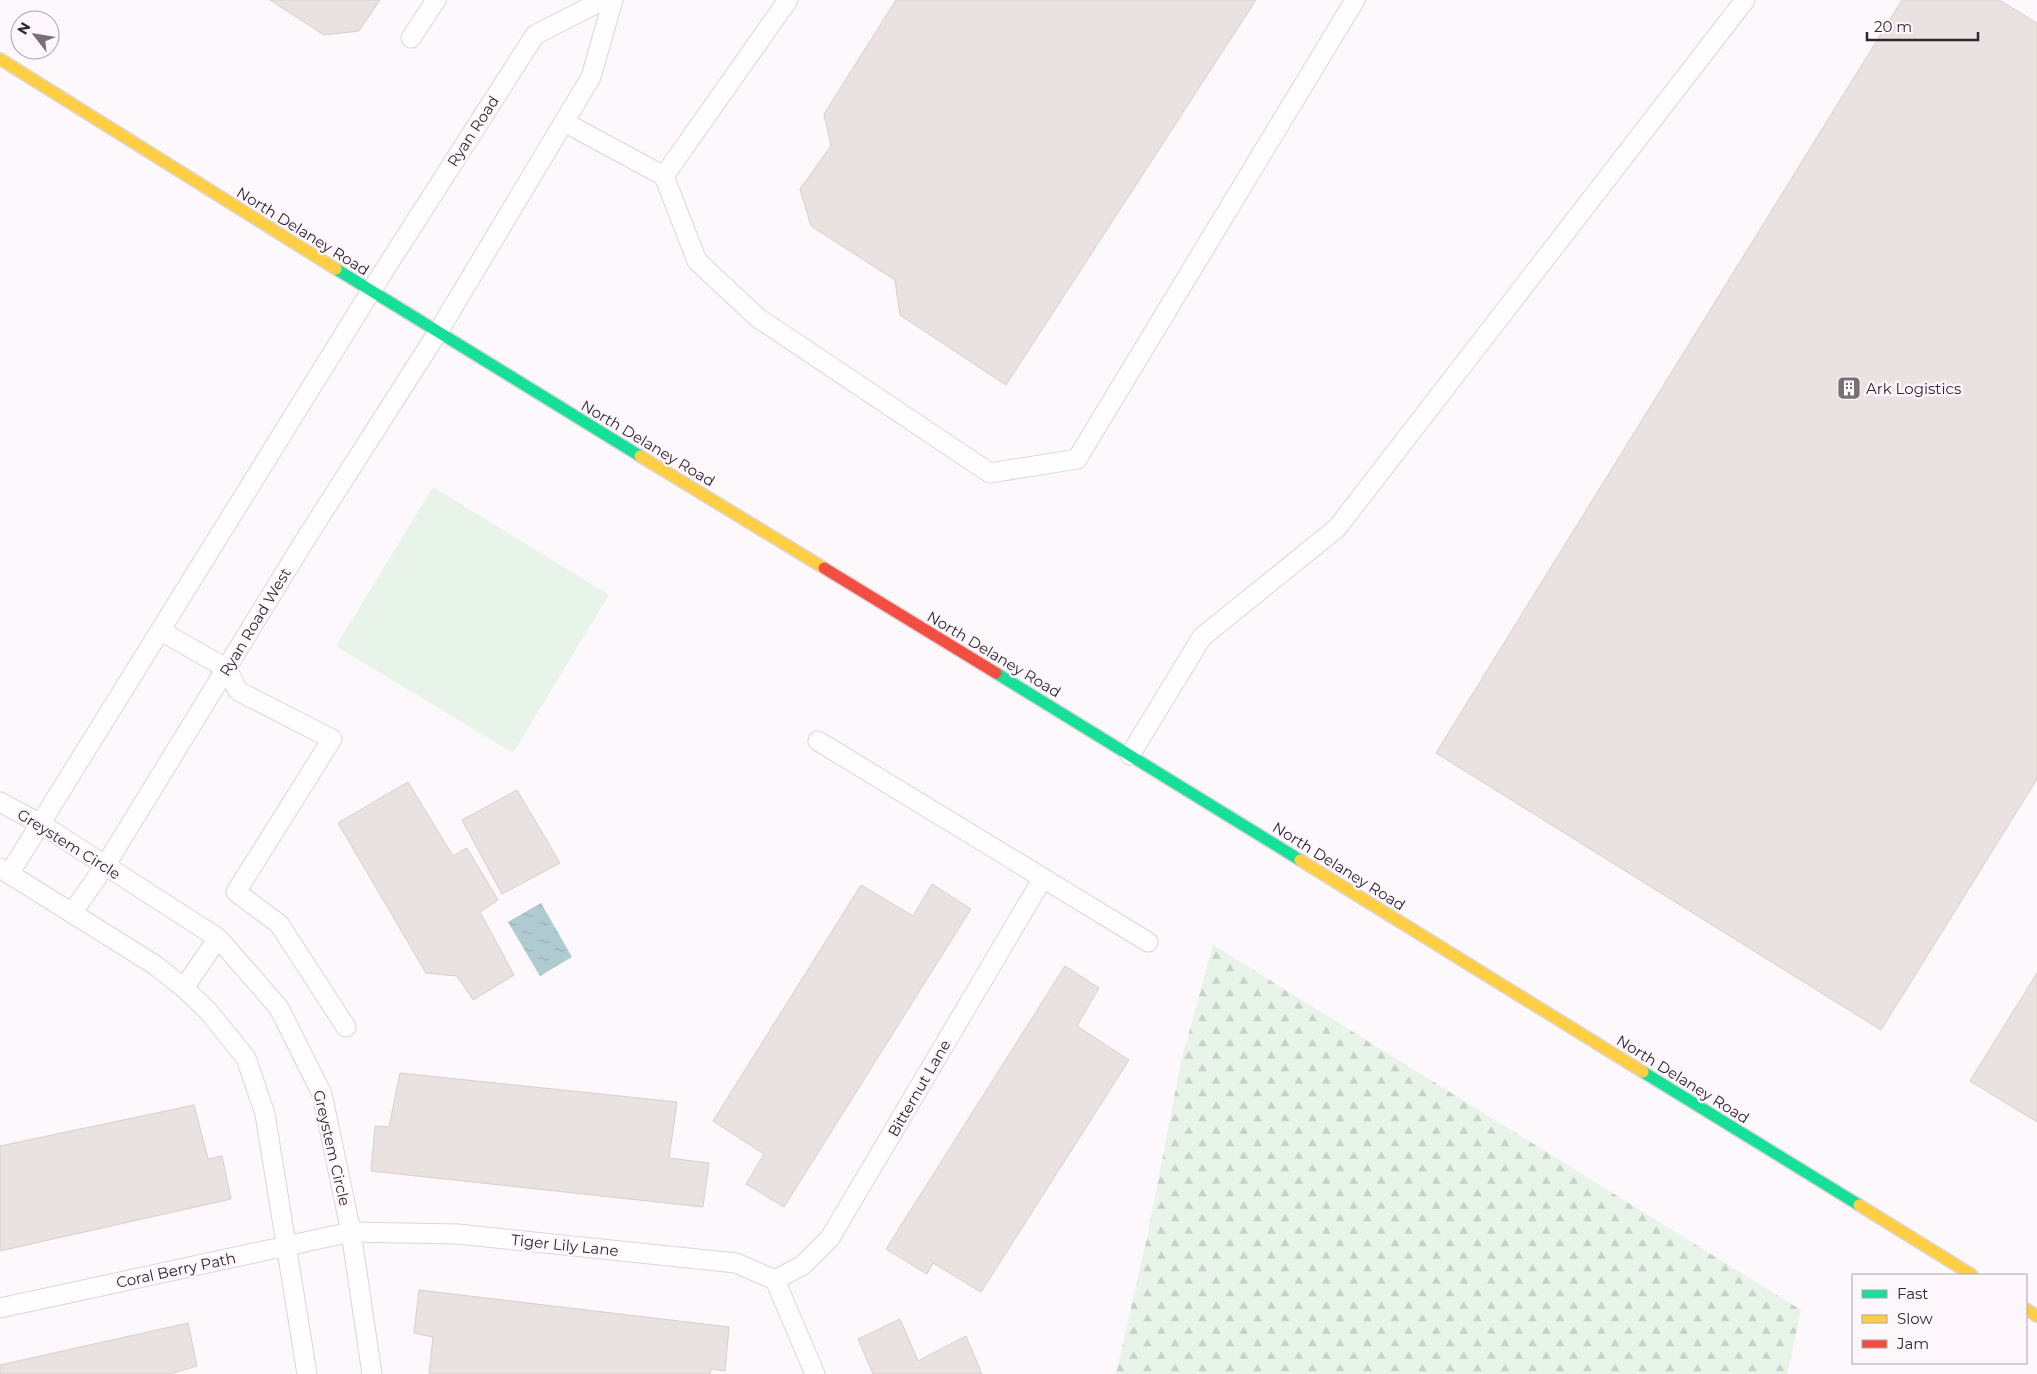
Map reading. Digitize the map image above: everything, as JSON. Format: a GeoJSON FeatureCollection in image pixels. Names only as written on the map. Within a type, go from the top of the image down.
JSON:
{"type":"FeatureCollection","features":[{"type":"Feature","properties":{"kind":"street","name":"North Delaney Road"},"geometry":{"type":"LineString","coordinates":[[0,59],[371,291],[1130,755],[1970,1274]]}},
{"type":"Feature","properties":{"kind":"lane"},"geometry":{"type":"LineString","coordinates":[[411,38],[436,0]]}},
{"type":"Feature","properties":{"kind":"lane","name":"Ryan Road"},"geometry":{"type":"LineString","coordinates":[[371,291],[534,35],[603,0]]}},
{"type":"Feature","properties":{"kind":"lane"},"geometry":{"type":"LineString","coordinates":[[438,332],[591,77],[612,0]]}},
{"type":"Feature","properties":{"kind":"lane"},"geometry":{"type":"LineString","coordinates":[[664,176],[788,0]]}},
{"type":"Feature","properties":{"kind":"lane"},"geometry":{"type":"LineString","coordinates":[[564,122],[664,176],[697,261],[758,318],[990,473],[1078,459],[1355,0]]}},
{"type":"Feature","properties":{"kind":"lane"},"geometry":{"type":"LineString","coordinates":[[1130,755],[1202,637],[1337,528],[1745,0]]}},
{"type":"Feature","properties":{"kind":"lane"},"geometry":{"type":"LineString","coordinates":[[307,1374],[265,1114],[246,1058],[208,1012],[184,988],[155,965],[5,871],[41,824],[371,291]]}},
{"type":"Feature","properties":{"kind":"lane","name":"Ryan Road West"},"geometry":{"type":"LineString","coordinates":[[72,913],[105,866],[305,540],[438,332]]}},
{"type":"Feature","properties":{"kind":"lane"},"geometry":{"type":"LineString","coordinates":[[161,631],[227,669],[238,691],[332,739],[236,892],[279,924],[346,1027]]}},
{"type":"Feature","properties":{"kind":"lane"},"geometry":{"type":"LineString","coordinates":[[818,741],[1148,942]]}},
{"type":"Feature","properties":{"kind":"lane","name":"Greystem Circle"},"geometry":{"type":"LineString","coordinates":[[0,802],[41,824],[218,938],[279,1008],[322,1094],[351,1232],[372,1374]]}},
{"type":"Feature","properties":{"kind":"lane","name":"Bitternut Lane"},"geometry":{"type":"LineString","coordinates":[[775,1280],[803,1265],[830,1238],[1043,878]]}},
{"type":"Feature","properties":{"kind":"lane"},"geometry":{"type":"LineString","coordinates":[[184,988],[218,938]]}},
{"type":"Feature","properties":{"kind":"lane","name":"Tiger Lily Lane"},"geometry":{"type":"LineString","coordinates":[[351,1232],[457,1234],[736,1263],[775,1280]]}},
{"type":"Feature","properties":{"kind":"lane","name":"Coral Berry Path"},"geometry":{"type":"LineString","coordinates":[[0,1308],[351,1232]]}},
{"type":"Feature","properties":{"kind":"lane"},"geometry":{"type":"LineString","coordinates":[[775,1280],[815,1374]]}},
{"type":"Feature","properties":{"kind":"green space"},"geometry":{"type":"Polygon","coordinates":[[[433,487],[609,595],[513,753],[336,646],[433,487]]]}},
{"type":"Feature","properties":{"kind":"green space"},"geometry":{"type":"Polygon","coordinates":[[[1213,945],[1801,1310],[1787,1374],[1116,1374],[1147,1238],[1181,1062],[1213,945]]]}},
{"type":"Feature","properties":{"kind":"water"},"geometry":{"type":"Polygon","coordinates":[[[541,903],[572,957],[540,976],[508,922],[541,903]]]}},
{"type":"Feature","properties":{"kind":"building"},"geometry":{"type":"Polygon","coordinates":[[[270,0],[380,0],[359,31],[324,35],[270,0]]]}},
{"type":"Feature","properties":{"kind":"building"},"geometry":{"type":"Polygon","coordinates":[[[896,0],[1256,0],[1006,385],[900,315],[895,280],[811,226],[800,189],[831,146],[824,114],[896,0]]]}},
{"type":"Feature","properties":{"kind":"building","name":"Ark Logistics"},"geometry":{"type":"Polygon","coordinates":[[[1902,0],[1999,0],[2037,23],[2037,779],[1881,1030],[1436,753],[1902,0]]]}},
{"type":"Feature","properties":{"kind":"building"},"geometry":{"type":"Polygon","coordinates":[[[408,782],[453,856],[467,848],[498,900],[480,912],[514,975],[473,1000],[457,976],[426,973],[338,823],[408,782]]]}},
{"type":"Feature","properties":{"kind":"building"},"geometry":{"type":"Polygon","coordinates":[[[517,790],[560,863],[502,894],[462,820],[517,790]]]}},
{"type":"Feature","properties":{"kind":"building"},"geometry":{"type":"Polygon","coordinates":[[[932,884],[971,909],[784,1207],[746,1184],[764,1154],[713,1121],[861,885],[913,916],[932,884]]]}},
{"type":"Feature","properties":{"kind":"building"},"geometry":{"type":"Polygon","coordinates":[[[1065,966],[1099,988],[1077,1026],[1129,1060],[981,1292],[933,1263],[927,1274],[886,1249],[1065,966]]]}},
{"type":"Feature","properties":{"kind":"building"},"geometry":{"type":"Polygon","coordinates":[[[2037,973],[2037,1122],[1970,1081],[2037,973]]]}},
{"type":"Feature","properties":{"kind":"building"},"geometry":{"type":"Polygon","coordinates":[[[400,1073],[677,1102],[669,1158],[709,1163],[703,1207],[371,1171],[375,1126],[389,1127],[400,1073]]]}},
{"type":"Feature","properties":{"kind":"building"},"geometry":{"type":"Polygon","coordinates":[[[194,1105],[208,1159],[222,1156],[231,1199],[0,1251],[0,1146],[194,1105]]]}},
{"type":"Feature","properties":{"kind":"building"},"geometry":{"type":"Polygon","coordinates":[[[419,1290],[729,1327],[725,1371],[711,1369],[710,1374],[429,1374],[433,1337],[414,1333],[419,1290]]]}},
{"type":"Feature","properties":{"kind":"building"},"geometry":{"type":"Polygon","coordinates":[[[900,1319],[918,1361],[966,1336],[982,1374],[873,1374],[858,1339],[900,1319]]]}},
{"type":"Feature","properties":{"kind":"building"},"geometry":{"type":"Polygon","coordinates":[[[188,1323],[197,1366],[170,1374],[0,1374],[0,1365],[188,1323]]]}},
{"type":"Feature","properties":{"kind":"traffic: fast"},"geometry":{"type":"LineString","coordinates":[[336,269],[640,456]]}},
{"type":"Feature","properties":{"kind":"traffic: fast"},"geometry":{"type":"LineString","coordinates":[[996,673],[1300,860]]}},
{"type":"Feature","properties":{"kind":"traffic: fast"},"geometry":{"type":"LineString","coordinates":[[1643,1072],[1859,1205]]}},
{"type":"Feature","properties":{"kind":"traffic: slow"},"geometry":{"type":"LineString","coordinates":[[0,59],[336,269]]}},
{"type":"Feature","properties":{"kind":"traffic: slow"},"geometry":{"type":"LineString","coordinates":[[640,456],[824,568]]}},
{"type":"Feature","properties":{"kind":"traffic: slow"},"geometry":{"type":"LineString","coordinates":[[1300,860],[1643,1072]]}},
{"type":"Feature","properties":{"kind":"traffic: slow"},"geometry":{"type":"LineString","coordinates":[[1859,1205],[1970,1274]]}},
{"type":"Feature","properties":{"kind":"traffic: slow"},"geometry":{"type":"LineString","coordinates":[[2027,1310],[2037,1316]]}},
{"type":"Feature","properties":{"kind":"traffic: jam"},"geometry":{"type":"LineString","coordinates":[[824,568],[996,673]]}},
{"type":"Feature","properties":{"kind":"place","name":"Ark Logistics"},"geometry":{"type":"Point","coordinates":[1849,388]}}]}
